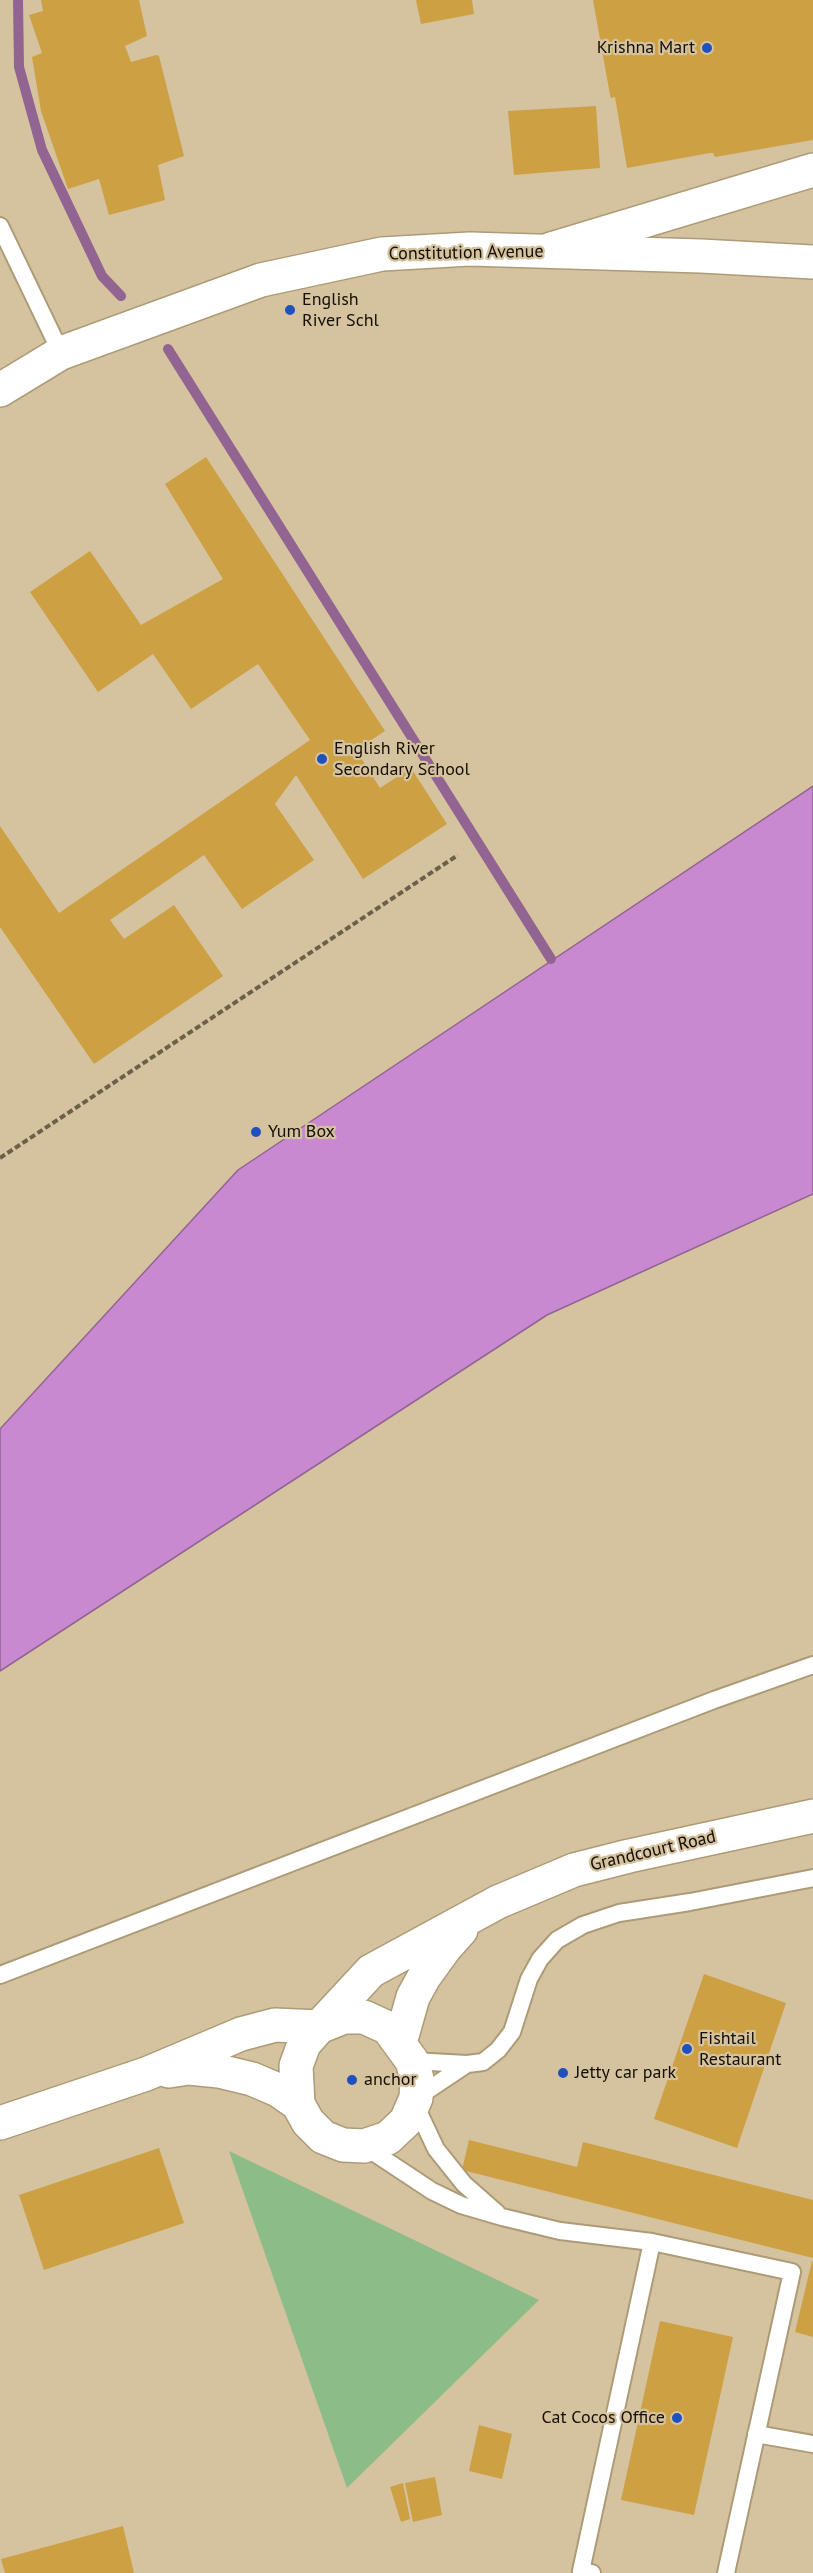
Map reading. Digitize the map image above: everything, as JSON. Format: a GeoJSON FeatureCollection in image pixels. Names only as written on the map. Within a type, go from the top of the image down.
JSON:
{"type":"FeatureCollection","features":[{"type":"Feature","properties":{"kind":"street"},"geometry":{"type":"LineString","coordinates":[[544,251],[813,170]]}},
{"type":"Feature","properties":{"kind":"street","name":"Constitution Avenue"},"geometry":{"type":"LineString","coordinates":[[0,390],[61,353],[261,280],[370,256],[470,249],[813,262]]}},
{"type":"Feature","properties":{"kind":"street","name":"Grandcourt Road"},"geometry":{"type":"LineString","coordinates":[[498,1902],[574,1870],[811,1816]]}},
{"type":"Feature","properties":{"kind":"street"},"geometry":{"type":"LineString","coordinates":[[298,2104],[296,2066],[304,2044],[371,1971],[498,1902]]}},
{"type":"Feature","properties":{"kind":"street"},"geometry":{"type":"LineString","coordinates":[[406,2052],[413,1997],[424,1977],[445,1948],[469,1922],[498,1902]]}},
{"type":"Feature","properties":{"kind":"street"},"geometry":{"type":"LineString","coordinates":[[0,2123],[146,2074],[241,2034],[275,2025],[319,2027],[344,2017],[364,2017],[388,2028],[406,2052],[417,2079],[416,2098],[406,2121],[388,2138],[364,2146],[343,2145],[323,2137],[308,2122],[298,2104],[278,2090],[252,2079],[219,2071],[189,2068],[146,2074]]}},
{"type":"Feature","properties":{"kind":"lane"},"geometry":{"type":"LineString","coordinates":[[0,226],[61,353]]}},
{"type":"Feature","properties":{"kind":"lane"},"geometry":{"type":"LineString","coordinates":[[0,1975],[692,1708],[813,1665]]}},
{"type":"Feature","properties":{"kind":"lane"},"geometry":{"type":"LineString","coordinates":[[406,2052],[467,2064],[483,2062],[498,2050],[512,2032],[529,1979],[540,1959],[557,1940],[583,1925],[619,1913],[813,1878]]}},
{"type":"Feature","properties":{"kind":"lane"},"geometry":{"type":"LineString","coordinates":[[467,2064],[416,2098],[420,2115],[436,2149],[464,2184],[502,2217]]}},
{"type":"Feature","properties":{"kind":"lane"},"geometry":{"type":"LineString","coordinates":[[364,2146],[432,2191],[461,2205],[560,2231],[652,2242],[792,2272],[726,2573]]}},
{"type":"Feature","properties":{"kind":"lane"},"geometry":{"type":"LineString","coordinates":[[592,2573],[581,2571],[652,2242]]}},
{"type":"Feature","properties":{"kind":"lane"},"geometry":{"type":"LineString","coordinates":[[756,2434],[813,2444]]}},
{"type":"Feature","properties":{"kind":"path"},"geometry":{"type":"LineString","coordinates":[[0,1158],[458,855]]}},
{"type":"Feature","properties":{"kind":"green space"},"geometry":{"type":"Polygon","coordinates":[[[229,2151],[539,2300],[347,2488],[229,2151]]]}},
{"type":"Feature","properties":{"kind":"shaded area"},"geometry":{"type":"Polygon","coordinates":[[[813,786],[813,1194],[547,1315],[0,1671],[0,1429],[238,1170],[813,786]]]}},
{"type":"Feature","properties":{"kind":"building"},"geometry":{"type":"Polygon","coordinates":[[[41,0],[139,0],[147,36],[125,46],[131,62],[159,56],[184,156],[158,165],[165,200],[109,215],[99,179],[68,189],[41,111],[32,57],[42,53],[29,15],[43,11],[41,0]]]}},
{"type":"Feature","properties":{"kind":"building"},"geometry":{"type":"Polygon","coordinates":[[[416,0],[472,0],[474,14],[421,24],[416,0]]]}},
{"type":"Feature","properties":{"kind":"building","name":"Krishna Mart"},"geometry":{"type":"Polygon","coordinates":[[[593,0],[813,0],[813,140],[715,157],[713,153],[710,153],[627,168],[615,97],[611,98],[610,95],[593,0]]]}},
{"type":"Feature","properties":{"kind":"building"},"geometry":{"type":"Polygon","coordinates":[[[596,106],[600,168],[514,175],[508,111],[596,106]]]}},
{"type":"Feature","properties":{"kind":"building","name":"English River Secondary School"},"geometry":{"type":"Polygon","coordinates":[[[206,457],[385,731],[356,750],[380,788],[411,768],[447,824],[363,879],[296,775],[275,804],[314,860],[242,909],[204,855],[110,920],[124,939],[174,905],[223,976],[94,1064],[0,927],[0,826],[59,913],[310,740],[258,664],[191,709],[153,654],[98,692],[30,592],[90,551],[141,625],[223,579],[165,484],[206,457]]]}},
{"type":"Feature","properties":{"kind":"building"},"geometry":{"type":"Polygon","coordinates":[[[704,1974],[786,2003],[737,2148],[654,2119],[704,1974]]]}},
{"type":"Feature","properties":{"kind":"building"},"geometry":{"type":"Polygon","coordinates":[[[469,2140],[577,2167],[583,2142],[813,2200],[813,2258],[462,2170],[469,2140]]]}},
{"type":"Feature","properties":{"kind":"building"},"geometry":{"type":"Polygon","coordinates":[[[159,2148],[184,2223],[44,2270],[19,2195],[159,2148]]]}},
{"type":"Feature","properties":{"kind":"building"},"geometry":{"type":"Polygon","coordinates":[[[813,2261],[813,2337],[795,2332],[813,2261]]]}},
{"type":"Feature","properties":{"kind":"building","name":"Cat Cocos Office"},"geometry":{"type":"Polygon","coordinates":[[[660,2321],[733,2337],[694,2515],[621,2500],[660,2321]]]}},
{"type":"Feature","properties":{"kind":"building"},"geometry":{"type":"Polygon","coordinates":[[[479,2425],[512,2434],[502,2479],[469,2471],[479,2425]]]}},
{"type":"Feature","properties":{"kind":"building"},"geometry":{"type":"Polygon","coordinates":[[[435,2477],[442,2515],[413,2522],[405,2483],[435,2477]]]}},
{"type":"Feature","properties":{"kind":"building"},"geometry":{"type":"Polygon","coordinates":[[[403,2483],[410,2519],[401,2522],[390,2487],[403,2483]]]}},
{"type":"Feature","properties":{"kind":"building"},"geometry":{"type":"Polygon","coordinates":[[[123,2526],[134,2573],[5,2573],[1,2559],[123,2526]]]}},
{"type":"Feature","properties":{"kind":"waterway"},"geometry":{"type":"LineString","coordinates":[[18,0],[19,67],[42,150],[102,276],[121,296]]}},
{"type":"Feature","properties":{"kind":"waterway"},"geometry":{"type":"LineString","coordinates":[[168,349],[551,959]]}},
{"type":"Feature","properties":{"kind":"place","name":"Krishna Mart"},"geometry":{"type":"Point","coordinates":[707,48]}},
{"type":"Feature","properties":{"kind":"place","name":"English River Schl"},"geometry":{"type":"Point","coordinates":[290,310]}},
{"type":"Feature","properties":{"kind":"place","name":"English River Secondary School"},"geometry":{"type":"Point","coordinates":[322,759]}},
{"type":"Feature","properties":{"kind":"place","name":"Yum Box"},"geometry":{"type":"Point","coordinates":[256,1132]}},
{"type":"Feature","properties":{"kind":"place","name":"Fishtail Restaurant"},"geometry":{"type":"Point","coordinates":[687,2049]}},
{"type":"Feature","properties":{"kind":"place","name":"Jetty car park"},"geometry":{"type":"Point","coordinates":[563,2073]}},
{"type":"Feature","properties":{"kind":"place","name":"anchor"},"geometry":{"type":"Point","coordinates":[352,2080]}},
{"type":"Feature","properties":{"kind":"place","name":"Cat Cocos Office"},"geometry":{"type":"Point","coordinates":[677,2418]}}]}
